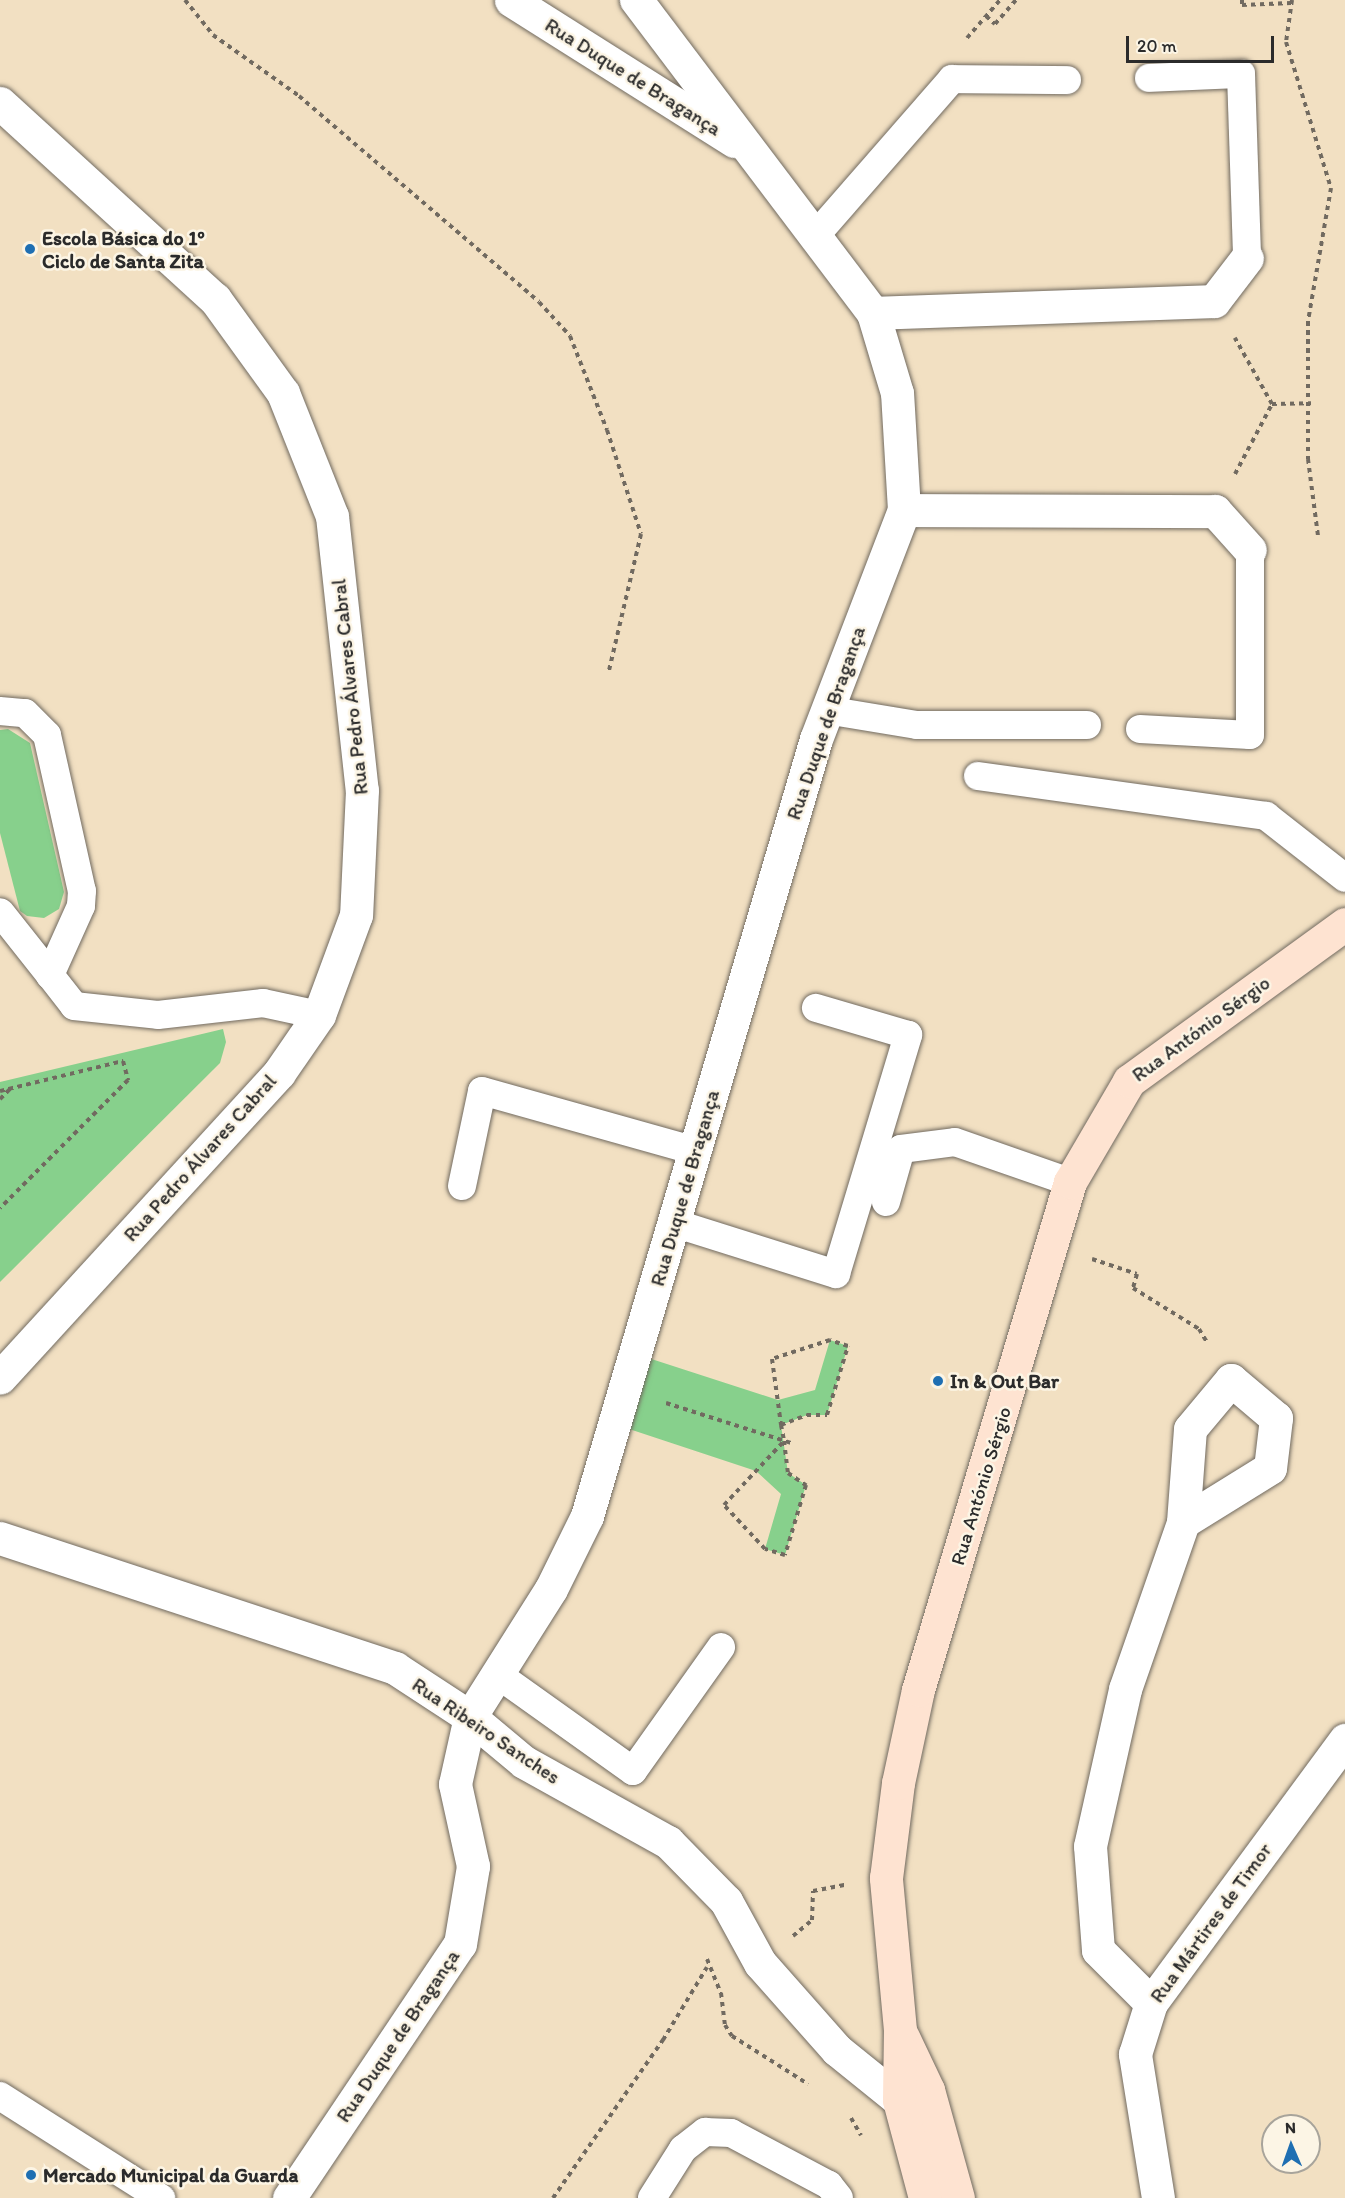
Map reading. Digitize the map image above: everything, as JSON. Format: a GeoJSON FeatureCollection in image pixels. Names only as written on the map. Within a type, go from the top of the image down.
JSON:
{"type":"FeatureCollection","features":[{"type":"Feature","properties":{"kind":"street","name":"Rua Duque de Bragança"},"geometry":{"type":"LineString","coordinates":[[512,0],[754,153]]}},
{"type":"Feature","properties":{"kind":"street","name":"Rua Duque de Bragança"},"geometry":{"type":"LineString","coordinates":[[289,2198],[460,1944],[473,1866],[455,1785],[470,1717],[551,1589],[587,1516],[826,710],[904,510],[897,393],[873,313],[636,0]]}},
{"type":"Feature","properties":{"kind":"street","name":"Rua Pedro Álvares Cabral"},"geometry":{"type":"LineString","coordinates":[[0,104],[215,299],[283,393],[332,516],[363,790],[356,915],[320,1015],[279,1073],[0,1377]]}},
{"type":"Feature","properties":{"kind":"street"},"geometry":{"type":"LineString","coordinates":[[873,313],[1214,301],[1247,258]]}},
{"type":"Feature","properties":{"kind":"street"},"geometry":{"type":"LineString","coordinates":[[904,510],[1215,511],[1250,550]]}},
{"type":"Feature","properties":{"kind":"street","name":"Rua António Sérgio"},"geometry":{"type":"LineString","coordinates":[[925,2198],[899,2100],[900,2030],[886,1878],[898,1783],[918,1690],[1070,1182],[1129,1081],[1345,924]]}},
{"type":"Feature","properties":{"kind":"street"},"geometry":{"type":"LineString","coordinates":[[1151,2003],[1098,1950],[1090,1846],[1125,1689],[1183,1522]]}},
{"type":"Feature","properties":{"kind":"street","name":"Rua Ribeiro Sanches"},"geometry":{"type":"LineString","coordinates":[[0,1538],[395,1668],[470,1717],[524,1761],[668,1842],[726,1901],[760,1963],[837,2050],[899,2100]]}},
{"type":"Feature","properties":{"kind":"street","name":"Rua Mártires de Timor"},"geometry":{"type":"LineString","coordinates":[[1158,2198],[1135,2054],[1151,2003],[1345,1740]]}},
{"type":"Feature","properties":{"kind":"street","name":"Rua António Sérgio"},"geometry":{"type":"LineString","coordinates":[[900,2030],[928,2090],[958,2198]]}},
{"type":"Feature","properties":{"kind":"lane"},"geometry":{"type":"LineString","coordinates":[[1149,78],[1241,74],[1247,258]]}},
{"type":"Feature","properties":{"kind":"lane"},"geometry":{"type":"LineString","coordinates":[[816,235],[952,79],[1067,80]]}},
{"type":"Feature","properties":{"kind":"lane"},"geometry":{"type":"LineString","coordinates":[[1140,729],[1250,735],[1250,550]]}},
{"type":"Feature","properties":{"kind":"lane"},"geometry":{"type":"LineString","coordinates":[[826,710],[917,725],[1087,725]]}},
{"type":"Feature","properties":{"kind":"lane"},"geometry":{"type":"LineString","coordinates":[[0,711],[25,713],[47,735],[82,891],[81,906],[50,975]]}},
{"type":"Feature","properties":{"kind":"lane"},"geometry":{"type":"LineString","coordinates":[[978,776],[1266,816],[1345,878]]}},
{"type":"Feature","properties":{"kind":"lane"},"geometry":{"type":"LineString","coordinates":[[0,912],[74,1006],[158,1015],[263,1003],[320,1015]]}},
{"type":"Feature","properties":{"kind":"lane"},"geometry":{"type":"LineString","coordinates":[[674,1223],[836,1275],[908,1035],[816,1008]]}},
{"type":"Feature","properties":{"kind":"lane"},"geometry":{"type":"LineString","coordinates":[[462,1186],[482,1091],[696,1151]]}},
{"type":"Feature","properties":{"kind":"lane"},"geometry":{"type":"LineString","coordinates":[[886,1202],[901,1149],[954,1142],[1070,1182]]}},
{"type":"Feature","properties":{"kind":"lane"},"geometry":{"type":"LineString","coordinates":[[497,1674],[633,1771],[721,1647]]}},
{"type":"Feature","properties":{"kind":"lane"},"geometry":{"type":"LineString","coordinates":[[0,2096],[161,2198]]}},
{"type":"Feature","properties":{"kind":"lane"},"geometry":{"type":"LineString","coordinates":[[652,2198],[683,2149],[705,2132],[731,2133],[829,2185],[839,2198]]}},
{"type":"Feature","properties":{"kind":"path"},"geometry":{"type":"LineString","coordinates":[[185,0],[213,35],[299,96],[539,302],[570,336],[607,430],[641,534],[609,670]]}},
{"type":"Feature","properties":{"kind":"path"},"geometry":{"type":"LineString","coordinates":[[986,16],[995,24],[1016,0]]}},
{"type":"Feature","properties":{"kind":"path"},"geometry":{"type":"LineString","coordinates":[[1242,0],[1242,4],[1291,1],[1286,42],[1331,188],[1308,321],[1311,403],[1308,459],[1318,536]]}},
{"type":"Feature","properties":{"kind":"path"},"geometry":{"type":"LineString","coordinates":[[1214,301],[1272,404]]}},
{"type":"Feature","properties":{"kind":"path"},"geometry":{"type":"LineString","coordinates":[[1272,404],[1311,403]]}},
{"type":"Feature","properties":{"kind":"path"},"geometry":{"type":"LineString","coordinates":[[1215,511],[1272,404]]}},
{"type":"Feature","properties":{"kind":"path"},"geometry":{"type":"LineString","coordinates":[[0,1090],[123,1061],[128,1080],[0,1208]]}},
{"type":"Feature","properties":{"kind":"path"},"geometry":{"type":"LineString","coordinates":[[0,1099],[11,1088]]}},
{"type":"Feature","properties":{"kind":"path"},"geometry":{"type":"LineString","coordinates":[[1052,1246],[1137,1274],[1133,1288],[1199,1329]]}},
{"type":"Feature","properties":{"kind":"path"},"geometry":{"type":"LineString","coordinates":[[781,1425],[807,1415],[827,1415],[848,1346],[830,1340],[772,1359],[781,1425],[784,1441],[788,1473],[806,1485],[785,1555],[765,1549],[724,1505],[784,1441]]}},
{"type":"Feature","properties":{"kind":"path"},"geometry":{"type":"LineString","coordinates":[[625,1390],[791,1443]]}},
{"type":"Feature","properties":{"kind":"path"},"geometry":{"type":"LineString","coordinates":[[760,1963],[812,1920],[813,1891],[886,1878]]}},
{"type":"Feature","properties":{"kind":"path"},"geometry":{"type":"LineString","coordinates":[[553,2198],[663,2040],[707,1966]]}},
{"type":"Feature","properties":{"kind":"path"},"geometry":{"type":"LineString","coordinates":[[732,2036],[810,2085]]}},
{"type":"Feature","properties":{"kind":"path"},"geometry":{"type":"LineString","coordinates":[[849,2115],[862,2137]]}},
{"type":"Feature","properties":{"kind":"green space"},"geometry":{"type":"Polygon","coordinates":[[[8,729],[30,743],[64,892],[59,909],[44,918],[27,916],[20,911],[0,833],[0,730],[8,729]]]}},
{"type":"Feature","properties":{"kind":"green space"},"geometry":{"type":"Polygon","coordinates":[[[223,1029],[226,1042],[220,1063],[0,1282],[0,1082],[223,1029]]]}},
{"type":"Feature","properties":{"kind":"green space"},"geometry":{"type":"Polygon","coordinates":[[[830,1340],[848,1346],[827,1415],[807,1415],[781,1425],[788,1473],[806,1485],[785,1555],[765,1549],[781,1494],[756,1471],[614,1424],[636,1354],[778,1400],[815,1390],[830,1340]]]}},
{"type":"Feature","properties":{"kind":"place","name":"Escola Básica do 1º Ciclo de Santa Zita"},"geometry":{"type":"Point","coordinates":[30,249]}},
{"type":"Feature","properties":{"kind":"place","name":"In & Out Bar"},"geometry":{"type":"Point","coordinates":[938,1381]}},
{"type":"Feature","properties":{"kind":"place","name":"Mercado Municipal da Guarda"},"geometry":{"type":"Point","coordinates":[31,2175]}}]}
